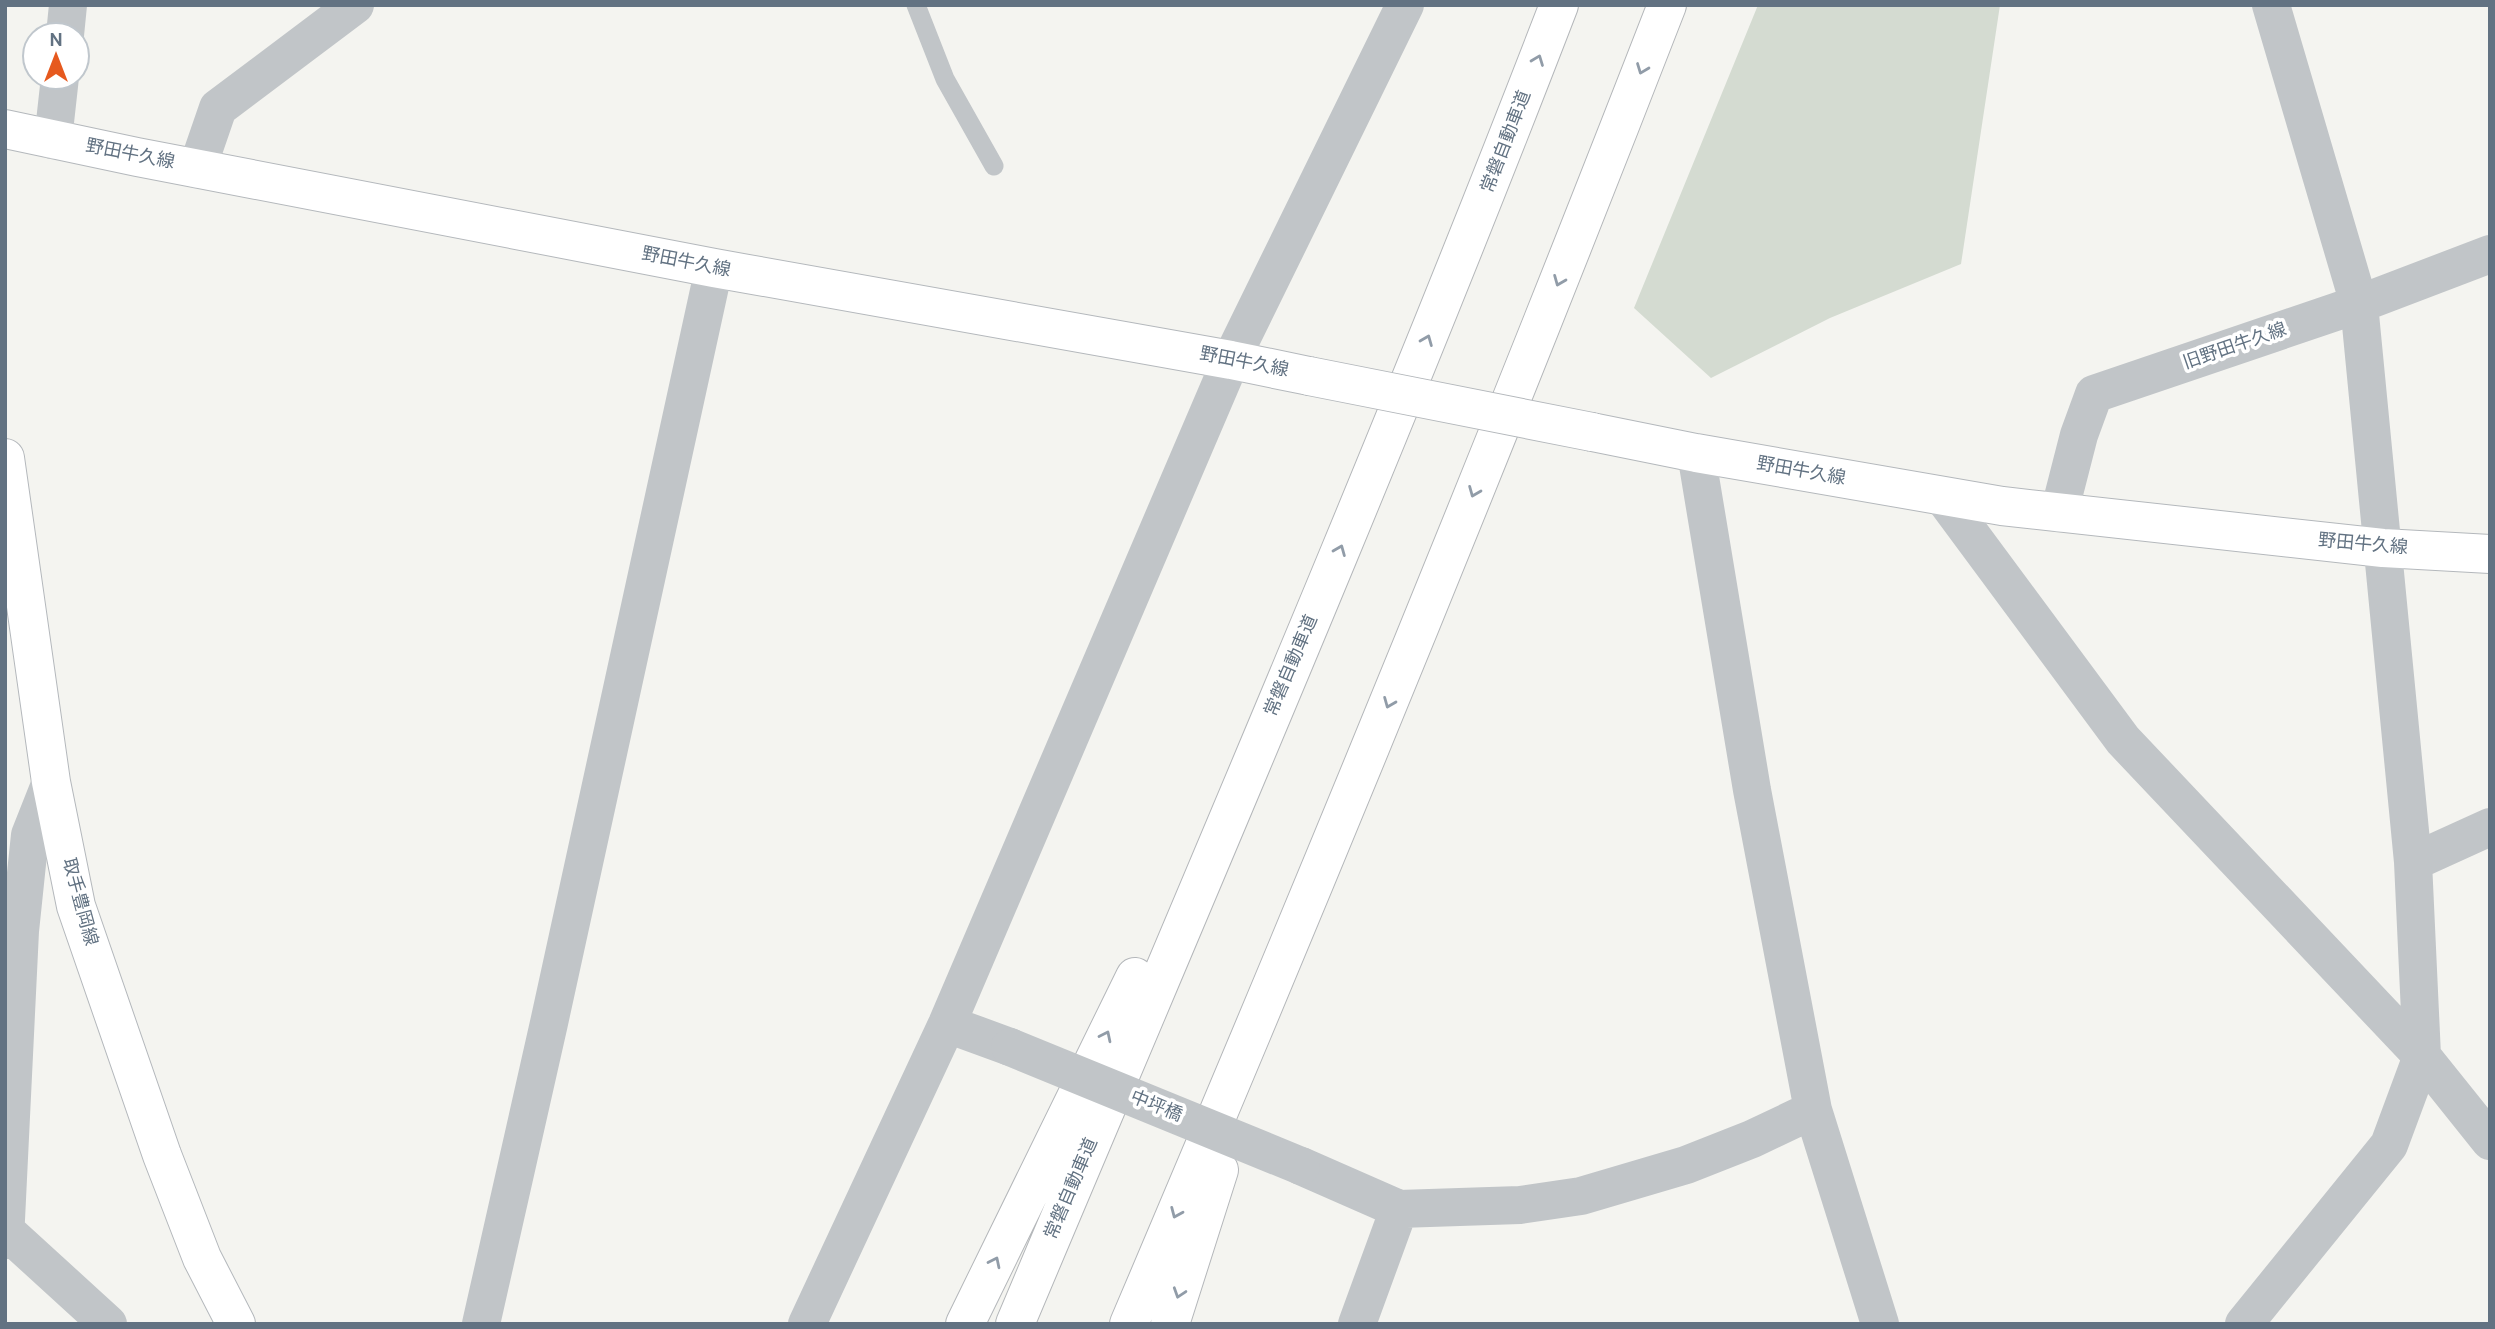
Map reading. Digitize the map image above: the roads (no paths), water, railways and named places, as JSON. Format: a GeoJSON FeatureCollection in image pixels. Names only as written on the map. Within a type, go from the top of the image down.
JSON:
{"type":"FeatureCollection","features":[{"type":"Feature","properties":{"kind":"main road","name":"常磐自動車道"},"geometry":{"type":"LineString","coordinates":[[1016,1324],[1482,205],[1559,5]]}},
{"type":"Feature","properties":{"kind":"main road"},"geometry":{"type":"LineString","coordinates":[[1129,1324],[1289,947],[1574,245],[1667,5]]}},
{"type":"Feature","properties":{"kind":"main road","name":"野田牛久線"},"geometry":{"type":"LineString","coordinates":[[5,129],[197,169],[714,268],[1231,360],[1696,453],[1943,497],[2059,513],[2383,548],[2490,554]]}},
{"type":"Feature","properties":{"kind":"main road","name":"取手豊岡線"},"geometry":{"type":"LineString","coordinates":[[5,458],[51,782],[76,906],[162,1155],[202,1258],[236,1324]]}},
{"type":"Feature","properties":{"kind":"main road"},"geometry":{"type":"LineString","coordinates":[[965,1324],[1314,613]]}},
{"type":"Feature","properties":{"kind":"main road"},"geometry":{"type":"LineString","coordinates":[[1170,1324],[1289,947]]}},
{"type":"Feature","properties":{"kind":"street"},"geometry":{"type":"LineString","coordinates":[[197,169],[218,108],[355,5]]}},
{"type":"Feature","properties":{"kind":"street"},"geometry":{"type":"LineString","coordinates":[[807,1324],[947,1024],[1231,360],[1405,5]]}},
{"type":"Feature","properties":{"kind":"street"},"geometry":{"type":"LineString","coordinates":[[2244,1324],[2389,1146],[2422,1056],[2413,862],[2359,304],[2271,5]]}},
{"type":"Feature","properties":{"kind":"street"},"geometry":{"type":"LineString","coordinates":[[53,140],[58,91]]}},
{"type":"Feature","properties":{"kind":"street","name":"旧野田牛久線"},"geometry":{"type":"LineString","coordinates":[[2059,513],[2078,436],[2094,394],[2359,304],[2490,254]]}},
{"type":"Feature","properties":{"kind":"street"},"geometry":{"type":"LineString","coordinates":[[481,1324],[714,268]]}},
{"type":"Feature","properties":{"kind":"street"},"geometry":{"type":"LineString","coordinates":[[1696,453],[1752,790],[1813,1110],[1880,1324]]}},
{"type":"Feature","properties":{"kind":"street"},"geometry":{"type":"LineString","coordinates":[[1943,497],[2123,740],[2422,1056],[2490,1141]]}},
{"type":"Feature","properties":{"kind":"street"},"geometry":{"type":"LineString","coordinates":[[51,782],[30,835],[20,931],[6,1234],[108,1324]]}},
{"type":"Feature","properties":{"kind":"street"},"geometry":{"type":"LineString","coordinates":[[2413,862],[2490,827]]}},
{"type":"Feature","properties":{"kind":"street","name":"中坪橋"},"geometry":{"type":"LineString","coordinates":[[947,1024],[1010,1047],[1301,1166],[1399,1209]]}},
{"type":"Feature","properties":{"kind":"street"},"geometry":{"type":"LineString","coordinates":[[1357,1324],[1399,1209],[1520,1205],[1581,1196],[1686,1165],[1752,1139],[1813,1110]]}},
{"type":"Feature","properties":{"kind":"lane"},"geometry":{"type":"LineString","coordinates":[[916,5],[945,79],[994,166]]}}]}
